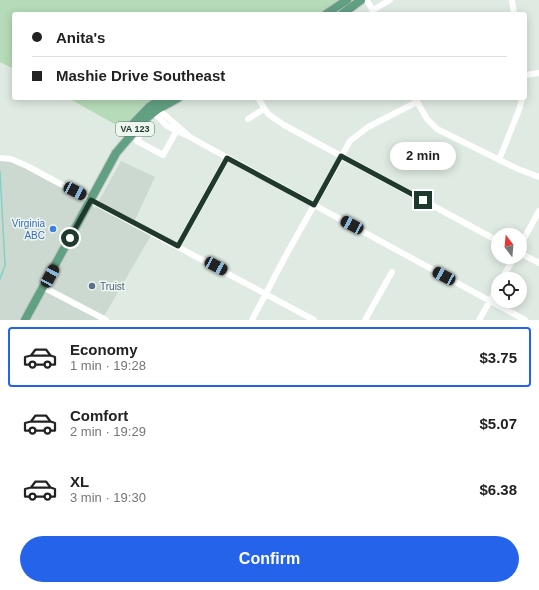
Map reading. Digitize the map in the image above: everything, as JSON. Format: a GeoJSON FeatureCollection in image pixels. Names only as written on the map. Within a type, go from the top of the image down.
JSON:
{"type":"FeatureCollection","features":[{"type":"Feature","properties":{"kind":"main road"},"geometry":{"type":"LineString","coordinates":[[329,12],[347,0]]}},
{"type":"Feature","properties":{"kind":"main road"},"geometry":{"type":"LineString","coordinates":[[345,12],[361,0]]}},
{"type":"Feature","properties":{"kind":"main road","name":"VA 123"},"geometry":{"type":"LineString","coordinates":[[26,320],[116,153],[160,100]]}},
{"type":"Feature","properties":{"kind":"main road","name":"VA 123"},"geometry":{"type":"LineString","coordinates":[[153,109],[173,100]]}},
{"type":"Feature","properties":{"kind":"street"},"geometry":{"type":"LineString","coordinates":[[367,0],[373,12],[390,0]]}},
{"type":"Feature","properties":{"kind":"street"},"geometry":{"type":"LineString","coordinates":[[512,0],[514,12]]}},
{"type":"Feature","properties":{"kind":"street"},"geometry":{"type":"LineString","coordinates":[[527,75],[539,73]]}},
{"type":"Feature","properties":{"kind":"street"},"geometry":{"type":"LineString","coordinates":[[259,100],[264,109],[284,125],[491,237]]}},
{"type":"Feature","properties":{"kind":"street"},"geometry":{"type":"LineString","coordinates":[[252,320],[350,141],[361,131],[414,100]]}},
{"type":"Feature","properties":{"kind":"street"},"geometry":{"type":"LineString","coordinates":[[417,100],[427,119],[437,129],[500,160],[539,177]]}},
{"type":"Feature","properties":{"kind":"street"},"geometry":{"type":"LineString","coordinates":[[500,160],[522,100]]}},
{"type":"Feature","properties":{"kind":"street"},"geometry":{"type":"LineString","coordinates":[[153,109],[162,123],[176,132],[190,137]]}},
{"type":"Feature","properties":{"kind":"street"},"geometry":{"type":"LineString","coordinates":[[153,109],[190,137],[227,158],[525,320]]}},
{"type":"Feature","properties":{"kind":"street"},"geometry":{"type":"LineString","coordinates":[[248,119],[264,109]]}},
{"type":"Feature","properties":{"kind":"street"},"geometry":{"type":"LineString","coordinates":[[140,137],[137,141],[164,155],[176,132]]}},
{"type":"Feature","properties":{"kind":"street"},"geometry":{"type":"LineString","coordinates":[[0,158],[17,161],[314,320]]}},
{"type":"Feature","properties":{"kind":"street"},"geometry":{"type":"LineString","coordinates":[[178,246],[227,158]]}},
{"type":"Feature","properties":{"kind":"street"},"geometry":{"type":"LineString","coordinates":[[527,233],[539,211]]}},
{"type":"Feature","properties":{"kind":"street"},"geometry":{"type":"LineString","coordinates":[[527,256],[539,263]]}},
{"type":"Feature","properties":{"kind":"street"},"geometry":{"type":"LineString","coordinates":[[365,320],[392,272]]}},
{"type":"Feature","properties":{"kind":"street"},"geometry":{"type":"LineString","coordinates":[[43,287],[106,320]]}},
{"type":"Feature","properties":{"kind":"street"},"geometry":{"type":"LineString","coordinates":[[479,320],[490,301]]}},
{"type":"Feature","properties":{"kind":"shaded area"},"geometry":{"type":"Polygon","coordinates":[[[0,158],[18,159],[95,208],[121,161],[155,177],[134,222],[153,232],[103,318],[106,320],[0,320],[0,158]]]}},
{"type":"Feature","properties":{"kind":"green space"},"geometry":{"type":"Polygon","coordinates":[[[0,0],[347,0],[329,12],[12,12],[12,68],[0,62],[0,0]]]}},
{"type":"Feature","properties":{"kind":"green space"},"geometry":{"type":"Polygon","coordinates":[[[72,100],[161,100],[127,131],[72,100]]]}},
{"type":"Feature","properties":{"kind":"waterway"},"geometry":{"type":"LineString","coordinates":[[0,171],[5,265],[0,279]]}},
{"type":"Feature","properties":{"kind":"place","name":"Virginia ABC"},"geometry":{"type":"Point","coordinates":[53,229]}},
{"type":"Feature","properties":{"kind":"place","name":"Truist"},"geometry":{"type":"Point","coordinates":[92,286]}},
{"type":"Feature","properties":{"kind":"route"},"geometry":{"type":"LineString","coordinates":[[70,238],[91,200],[178,246],[227,158],[314,205],[341,156],[423,200]]}}]}
